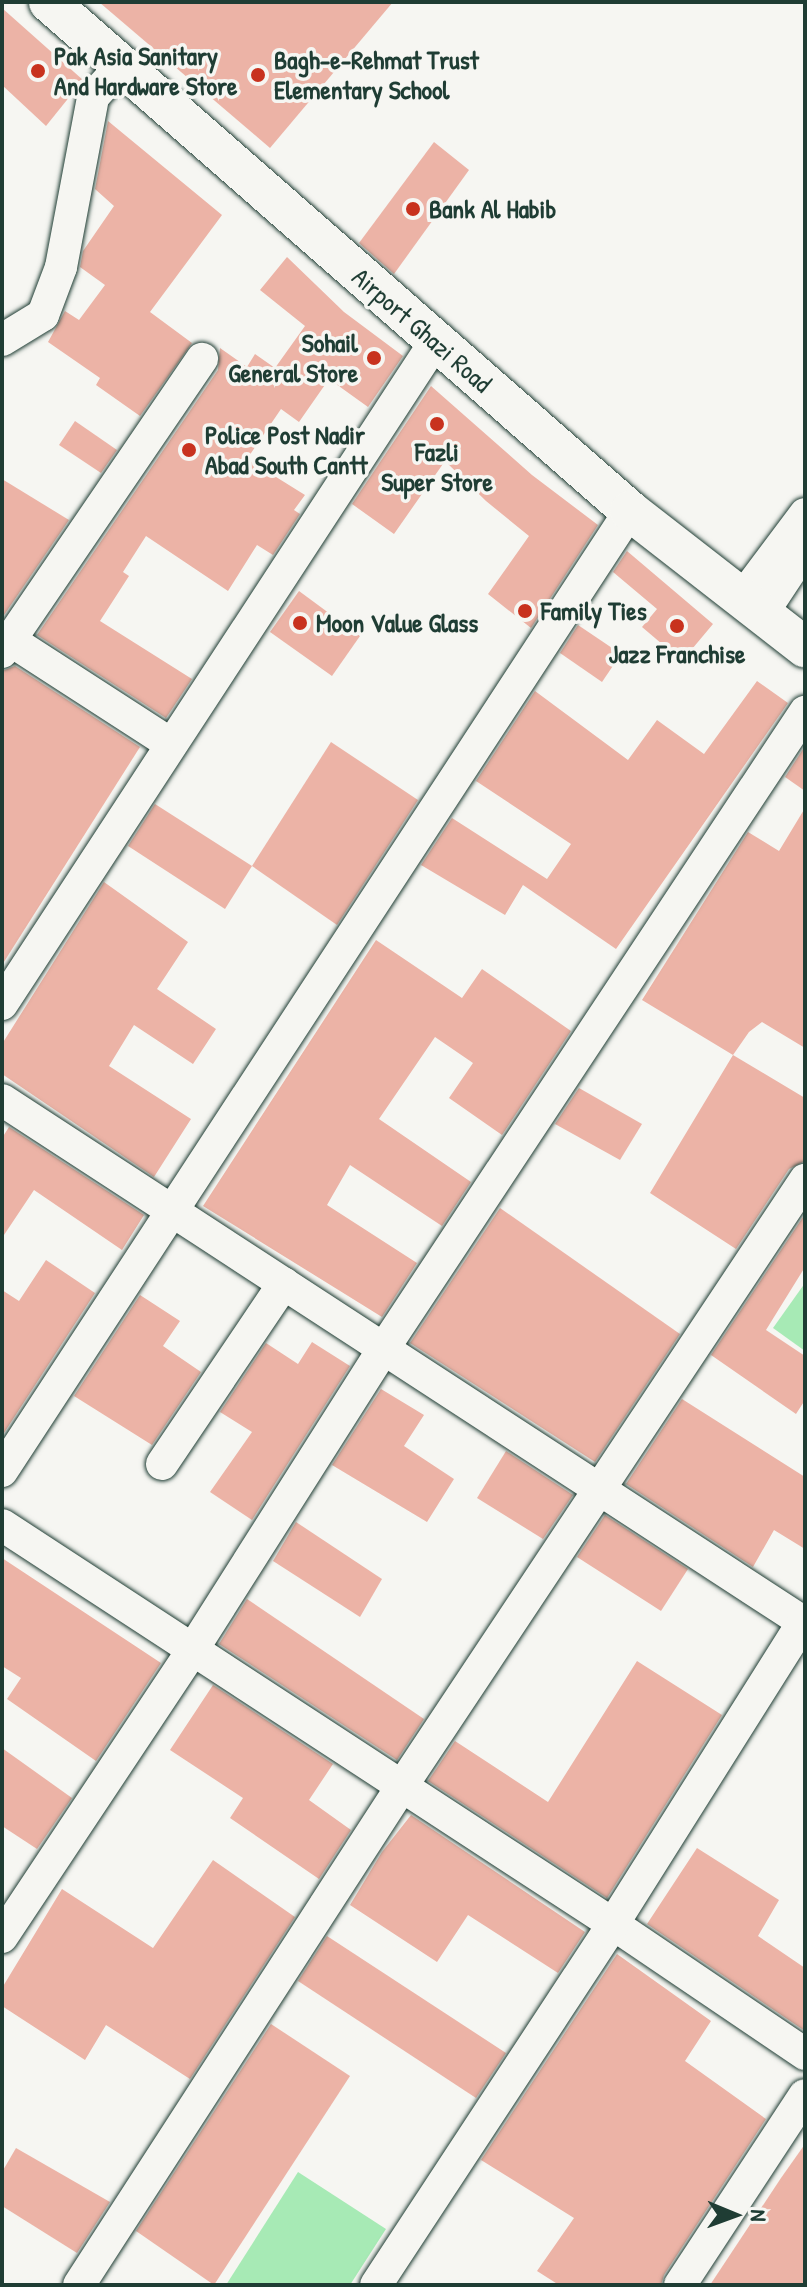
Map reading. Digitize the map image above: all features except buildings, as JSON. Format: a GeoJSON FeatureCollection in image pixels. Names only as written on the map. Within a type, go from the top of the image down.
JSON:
{"type":"FeatureCollection","features":[{"type":"Feature","properties":{"kind":"main road","name":"Airport Ghazi Road"},"geometry":{"type":"LineString","coordinates":[[49,2],[630,511],[805,647]]}},
{"type":"Feature","properties":{"kind":"street"},"geometry":{"type":"LineString","coordinates":[[2,340],[43,315],[61,267],[93,97],[123,64]]}},
{"type":"Feature","properties":{"kind":"street"},"geometry":{"type":"LineString","coordinates":[[2,1004],[435,342]]}},
{"type":"Feature","properties":{"kind":"street"},"geometry":{"type":"LineString","coordinates":[[171,744],[6,646],[202,359]]}},
{"type":"Feature","properties":{"kind":"street"},"geometry":{"type":"LineString","coordinates":[[2,1471],[630,511]]}},
{"type":"Feature","properties":{"kind":"street"},"geometry":{"type":"LineString","coordinates":[[752,606],[805,514]]}},
{"type":"Feature","properties":{"kind":"street"},"geometry":{"type":"LineString","coordinates":[[752,606],[805,549]]}},
{"type":"Feature","properties":{"kind":"street"},"geometry":{"type":"LineString","coordinates":[[2,1937],[193,1649],[384,1348],[805,712]]}},
{"type":"Feature","properties":{"kind":"street"},"geometry":{"type":"LineString","coordinates":[[2,1100],[804,1621],[613,1924],[376,2285]]}},
{"type":"Feature","properties":{"kind":"street"},"geometry":{"type":"LineString","coordinates":[[79,2285],[402,1786],[805,1180]]}},
{"type":"Feature","properties":{"kind":"street"},"geometry":{"type":"LineString","coordinates":[[162,1464],[284,1283]]}},
{"type":"Feature","properties":{"kind":"street"},"geometry":{"type":"LineString","coordinates":[[2,1525],[613,1924],[805,2054]]}},
{"type":"Feature","properties":{"kind":"street"},"geometry":{"type":"LineString","coordinates":[[680,2285],[805,2095]]}},
{"type":"Feature","properties":{"kind":"green space"},"geometry":{"type":"Polygon","coordinates":[[[805,1283],[805,1351],[773,1328],[805,1283]]]}},
{"type":"Feature","properties":{"kind":"green space"},"geometry":{"type":"Polygon","coordinates":[[[298,2172],[386,2229],[350,2285],[226,2285],[298,2172]]]}},
{"type":"Feature","properties":{"kind":"place","name":"Pak Asia Sanitary And Hardware Store"},"geometry":{"type":"Point","coordinates":[38,71]}},
{"type":"Feature","properties":{"kind":"place","name":"Bagh-e-Rehmat Trust Elementary School"},"geometry":{"type":"Point","coordinates":[258,75]}},
{"type":"Feature","properties":{"kind":"place","name":"Bank Al Habib"},"geometry":{"type":"Point","coordinates":[413,209]}},
{"type":"Feature","properties":{"kind":"place","name":"Sohail General Store"},"geometry":{"type":"Point","coordinates":[374,358]}},
{"type":"Feature","properties":{"kind":"place","name":"Fazli Super Store"},"geometry":{"type":"Point","coordinates":[437,424]}},
{"type":"Feature","properties":{"kind":"place","name":"Police Post Nadir Abad South Cantt"},"geometry":{"type":"Point","coordinates":[189,450]}},
{"type":"Feature","properties":{"kind":"place","name":"Family Ties"},"geometry":{"type":"Point","coordinates":[525,611]}},
{"type":"Feature","properties":{"kind":"place","name":"Moon Value Glass"},"geometry":{"type":"Point","coordinates":[300,623]}},
{"type":"Feature","properties":{"kind":"place","name":"Jazz Franchise"},"geometry":{"type":"Point","coordinates":[677,626]}}]}
